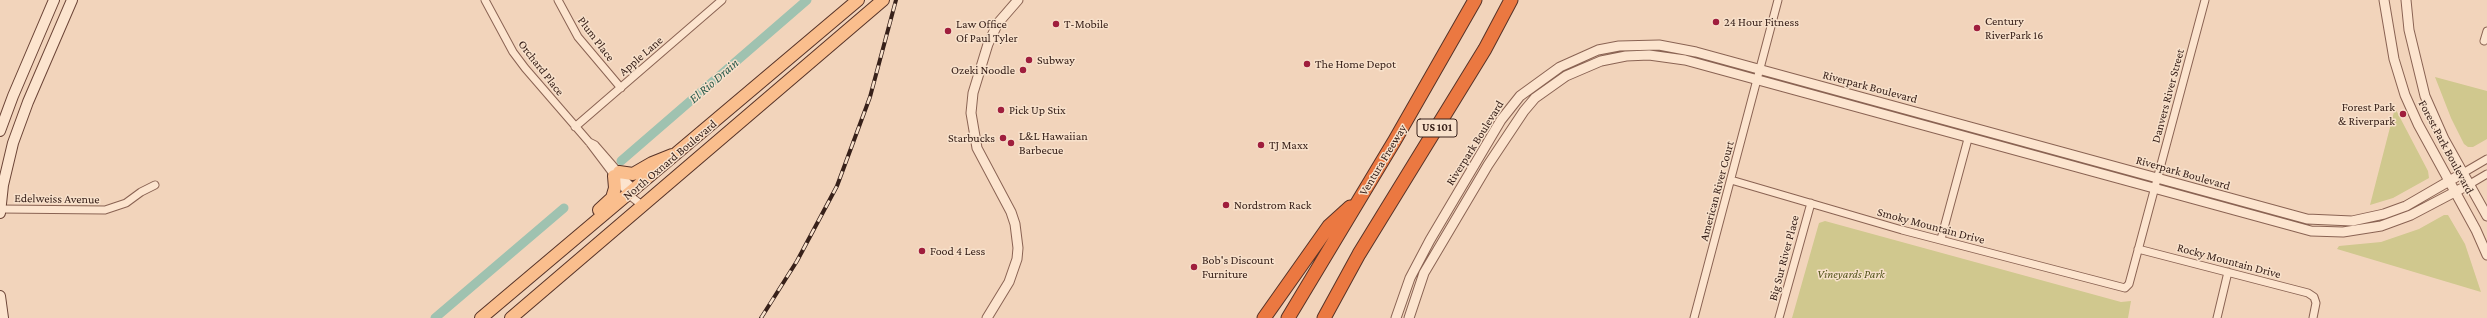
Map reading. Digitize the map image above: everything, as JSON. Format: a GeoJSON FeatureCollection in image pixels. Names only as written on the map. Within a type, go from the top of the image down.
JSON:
{"type":"FeatureCollection","features":[{"type":"Feature","properties":{"kind":"highway","name":"Ventura Freeway"},"geometry":{"type":"LineString","coordinates":[[1288,318],[1362,196],[1475,0]]}},
{"type":"Feature","properties":{"kind":"highway","name":"US 101"},"geometry":{"type":"LineString","coordinates":[[1324,318],[1359,254],[1485,49],[1511,0]]}},
{"type":"Feature","properties":{"kind":"highway"},"geometry":{"type":"LineString","coordinates":[[1264,318],[1329,226],[1362,196]]}},
{"type":"Feature","properties":{"kind":"highway"},"geometry":{"type":"LineString","coordinates":[[1334,318],[1359,254]]}},
{"type":"Feature","properties":{"kind":"main road"},"geometry":{"type":"LineString","coordinates":[[0,131],[13,96],[54,0]]}},
{"type":"Feature","properties":{"kind":"main road"},"geometry":{"type":"LineString","coordinates":[[0,212],[3,185],[13,143],[28,102],[72,0]]}},
{"type":"Feature","properties":{"kind":"main road","name":"North Oxnard Boulevard"},"geometry":{"type":"LineString","coordinates":[[482,318],[679,153],[858,0]]}},
{"type":"Feature","properties":{"kind":"main road","name":"North Oxnard Boulevard"},"geometry":{"type":"LineString","coordinates":[[511,318],[883,0]]}},
{"type":"Feature","properties":{"kind":"main road"},"geometry":{"type":"LineString","coordinates":[[546,263],[612,198],[615,188],[616,174],[633,174],[663,158],[679,153]]}},
{"type":"Feature","properties":{"kind":"main road"},"geometry":{"type":"LineString","coordinates":[[0,296],[3,318]]}},
{"type":"Feature","properties":{"kind":"street","name":"Orchard Place"},"geometry":{"type":"LineString","coordinates":[[485,0],[514,54],[575,128],[589,142],[643,206]]}},
{"type":"Feature","properties":{"kind":"street","name":"Plum Place"},"geometry":{"type":"LineString","coordinates":[[558,0],[578,37],[621,88]]}},
{"type":"Feature","properties":{"kind":"street","name":"Apple Lane"},"geometry":{"type":"LineString","coordinates":[[575,128],[722,0]]}},
{"type":"Feature","properties":{"kind":"street","name":"American River Court"},"geometry":{"type":"LineString","coordinates":[[1694,318],[1778,0]]}},
{"type":"Feature","properties":{"kind":"street","name":"Danvers River Street"},"geometry":{"type":"LineString","coordinates":[[2125,288],[2129,284],[2206,0]]}},
{"type":"Feature","properties":{"kind":"street","name":"Forest Park Boulevard"},"geometry":{"type":"LineString","coordinates":[[2384,0],[2394,59],[2405,95],[2418,124],[2450,181],[2487,255]]}},
{"type":"Feature","properties":{"kind":"street","name":"Forest Park Boulevard"},"geometry":{"type":"LineString","coordinates":[[2406,0],[2409,30],[2425,96],[2438,126],[2487,216]]}},
{"type":"Feature","properties":{"kind":"street"},"geometry":{"type":"LineString","coordinates":[[988,318],[1013,271],[1017,259],[1018,243],[1011,212],[976,148],[971,113],[973,93],[988,44],[998,23],[1012,2]]}},
{"type":"Feature","properties":{"kind":"street"},"geometry":{"type":"LineString","coordinates":[[2484,41],[2487,31]]}},
{"type":"Feature","properties":{"kind":"street","name":"Riverpark Boulevard"},"geometry":{"type":"LineString","coordinates":[[1396,318],[1410,278],[1430,240],[1501,120],[1520,96],[1541,78],[1560,67],[1598,50],[1638,44],[1683,49],[2307,220],[2328,222],[2352,221],[2384,214],[2406,206],[2463,173]]}},
{"type":"Feature","properties":{"kind":"street","name":"Riverpark Boulevard"},"geometry":{"type":"LineString","coordinates":[[1409,318],[1424,273],[1488,165],[1524,110],[1550,86],[1582,68],[1602,61],[1626,56],[1649,55],[1684,60],[1968,139],[2311,231],[2343,232],[2370,229],[2397,221],[2470,184]]}},
{"type":"Feature","properties":{"kind":"street"},"geometry":{"type":"LineString","coordinates":[[1941,239],[1968,139]]}},
{"type":"Feature","properties":{"kind":"street"},"geometry":{"type":"LineString","coordinates":[[2463,173],[2487,159]]}},
{"type":"Feature","properties":{"kind":"street"},"geometry":{"type":"LineString","coordinates":[[2470,184],[2487,174]]}},
{"type":"Feature","properties":{"kind":"street","name":"Smoky Mountain Drive"},"geometry":{"type":"LineString","coordinates":[[1731,180],[1941,239],[2125,288]]}},
{"type":"Feature","properties":{"kind":"street","name":"Edelweiss Avenue"},"geometry":{"type":"LineString","coordinates":[[0,209],[105,210],[126,204],[141,192],[155,185]]}},
{"type":"Feature","properties":{"kind":"street","name":"Big Sur River Place"},"geometry":{"type":"LineString","coordinates":[[1779,318],[1810,203]]}},
{"type":"Feature","properties":{"kind":"street","name":"Rocky Mountain Drive"},"geometry":{"type":"LineString","coordinates":[[2138,249],[2308,293],[2314,297],[2316,303],[2313,318]]}},
{"type":"Feature","properties":{"kind":"street"},"geometry":{"type":"LineString","coordinates":[[2217,318],[2228,272]]}},
{"type":"Feature","properties":{"kind":"green space"},"geometry":{"type":"Polygon","coordinates":[[[2435,77],[2487,91],[2487,139],[2473,147],[2468,147],[2464,144],[2451,118],[2435,77]]]}},
{"type":"Feature","properties":{"kind":"green space"},"geometry":{"type":"Polygon","coordinates":[[[2395,108],[2428,171],[2429,178],[2393,198],[2370,205],[2395,108]]]}},
{"type":"Feature","properties":{"kind":"green space"},"geometry":{"type":"Polygon","coordinates":[[[2444,215],[2448,215],[2465,244],[2481,292],[2337,249],[2339,246],[2381,242],[2419,229],[2444,215]]]}},
{"type":"Feature","properties":{"kind":"green space","name":"Vineyards Park"},"geometry":{"type":"Polygon","coordinates":[[[1825,221],[2121,302],[2131,301],[2128,318],[1792,318],[1819,223],[1825,221]]]}},
{"type":"Feature","properties":{"kind":"waterway","name":"El Rio Drain"},"geometry":{"type":"LineString","coordinates":[[621,161],[807,0]]}},
{"type":"Feature","properties":{"kind":"waterway"},"geometry":{"type":"LineString","coordinates":[[435,318],[564,208]]}},
{"type":"Feature","properties":{"kind":"railway"},"geometry":{"type":"LineString","coordinates":[[761,318],[797,261],[837,186],[870,97],[896,0]]}},
{"type":"Feature","properties":{"kind":"place","name":"24 Hour Fitness"},"geometry":{"type":"Point","coordinates":[1716,22]}},
{"type":"Feature","properties":{"kind":"place","name":"T-Mobile"},"geometry":{"type":"Point","coordinates":[1056,24]}},
{"type":"Feature","properties":{"kind":"place","name":"Century RiverPark 16"},"geometry":{"type":"Point","coordinates":[1977,28]}},
{"type":"Feature","properties":{"kind":"place","name":"Law Office Of Paul Tyler"},"geometry":{"type":"Point","coordinates":[948,31]}},
{"type":"Feature","properties":{"kind":"place","name":"Subway"},"geometry":{"type":"Point","coordinates":[1029,60]}},
{"type":"Feature","properties":{"kind":"place","name":"The Home Depot"},"geometry":{"type":"Point","coordinates":[1307,64]}},
{"type":"Feature","properties":{"kind":"place","name":"Ozeki Noodle"},"geometry":{"type":"Point","coordinates":[1023,70]}},
{"type":"Feature","properties":{"kind":"place","name":"Pick Up Stix"},"geometry":{"type":"Point","coordinates":[1001,110]}},
{"type":"Feature","properties":{"kind":"place","name":"Forest Park & Riverpark"},"geometry":{"type":"Point","coordinates":[2403,114]}},
{"type":"Feature","properties":{"kind":"place","name":"Starbucks"},"geometry":{"type":"Point","coordinates":[1003,138]}},
{"type":"Feature","properties":{"kind":"place","name":"L&L Hawaiian Barbecue"},"geometry":{"type":"Point","coordinates":[1011,143]}},
{"type":"Feature","properties":{"kind":"place","name":"TJ Maxx"},"geometry":{"type":"Point","coordinates":[1261,145]}},
{"type":"Feature","properties":{"kind":"place","name":"Nordstrom Rack"},"geometry":{"type":"Point","coordinates":[1226,205]}},
{"type":"Feature","properties":{"kind":"place","name":"Food 4 Less"},"geometry":{"type":"Point","coordinates":[922,251]}},
{"type":"Feature","properties":{"kind":"place","name":"Bob's Discount Furniture"},"geometry":{"type":"Point","coordinates":[1194,267]}}]}
